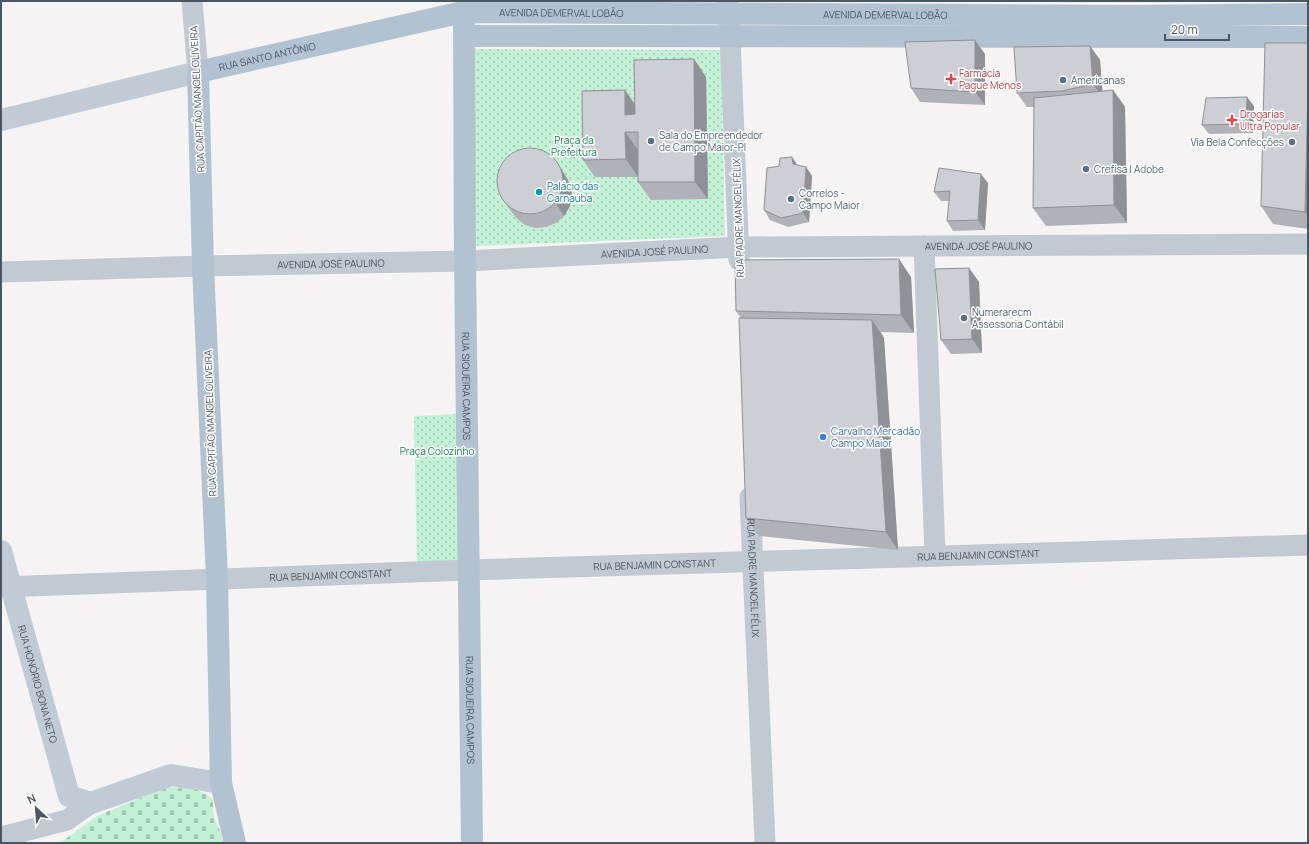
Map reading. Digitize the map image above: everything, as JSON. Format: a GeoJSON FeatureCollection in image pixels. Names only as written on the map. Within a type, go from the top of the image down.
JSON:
{"type":"FeatureCollection","features":[{"type":"Feature","properties":{"kind":"main road","name":"RUA SANTO ANTÔNIO"},"geometry":{"type":"LineString","coordinates":[[1,120],[463,7]]}},
{"type":"Feature","properties":{"kind":"main road","name":"AVENIDA DEMERVAL LOBÃO"},"geometry":{"type":"LineString","coordinates":[[463,7],[727,7],[1129,16],[1308,14]]}},
{"type":"Feature","properties":{"kind":"main road","name":"RUA SIQUEIRA CAMPOS"},"geometry":{"type":"LineString","coordinates":[[463,7],[465,36],[465,261],[472,843]]}},
{"type":"Feature","properties":{"kind":"main road"},"geometry":{"type":"LineString","coordinates":[[465,36],[1308,37]]}},
{"type":"Feature","properties":{"kind":"main road","name":"RUA CAPITÃO MANOEL OLIVEIRA"},"geometry":{"type":"LineString","coordinates":[[198,72],[203,266],[217,579],[221,783],[235,843]]}},
{"type":"Feature","properties":{"kind":"main road","name":"RUA HONÓRIO BONA NETO"},"geometry":{"type":"LineString","coordinates":[[1,551],[6,587],[69,796],[91,803]]}},
{"type":"Feature","properties":{"kind":"main road"},"geometry":{"type":"LineString","coordinates":[[91,803],[171,775],[221,783]]}},
{"type":"Feature","properties":{"kind":"street","name":"RUA CAPITÃO MANOEL OLIVEIRA"},"geometry":{"type":"LineString","coordinates":[[192,1],[198,72]]}},
{"type":"Feature","properties":{"kind":"street","name":"RUA PADRE MANOEL FÉLIX"},"geometry":{"type":"LineString","coordinates":[[727,7],[730,36],[740,279]]}},
{"type":"Feature","properties":{"kind":"street","name":"AVENIDA JOSÉ PAULINO"},"geometry":{"type":"LineString","coordinates":[[1,272],[203,266],[465,261],[739,247],[1308,244]]}},
{"type":"Feature","properties":{"kind":"street"},"geometry":{"type":"LineString","coordinates":[[924,246],[935,556]]}},
{"type":"Feature","properties":{"kind":"street","name":"RUA PADRE MANOEL FÉLIX"},"geometry":{"type":"LineString","coordinates":[[749,475],[765,843]]}},
{"type":"Feature","properties":{"kind":"street","name":"RUA BENJAMIN CONSTANT"},"geometry":{"type":"LineString","coordinates":[[6,587],[469,570],[1308,545]]}},
{"type":"Feature","properties":{"kind":"street"},"geometry":{"type":"LineString","coordinates":[[1,837],[67,820],[91,803]]}},
{"type":"Feature","properties":{"kind":"green space","name":"Praça da Prefeitura"},"geometry":{"type":"Polygon","coordinates":[[[474,49],[721,50],[725,236],[475,246],[474,49]]]}},
{"type":"Feature","properties":{"kind":"green space","name":"Praça Colozinho"},"geometry":{"type":"Polygon","coordinates":[[[459,414],[461,560],[417,562],[414,416],[459,414]]]}},
{"type":"Feature","properties":{"kind":"green space"},"geometry":{"type":"Polygon","coordinates":[[[166,787],[197,790],[208,795],[213,800],[214,818],[221,833],[223,843],[60,843],[97,816],[166,787]]]}},
{"type":"Feature","properties":{"kind":"building","name":"Farmácia Pague Menos"},"geometry":{"type":"Polygon","coordinates":[[[975,40],[975,92],[911,88],[905,42],[975,40]]]}},
{"type":"Feature","properties":{"kind":"building","name":"Via Bela Confecções"},"geometry":{"type":"Polygon","coordinates":[[[1265,43],[1308,43],[1305,212],[1261,206],[1265,43]]]}},
{"type":"Feature","properties":{"kind":"building"},"geometry":{"type":"Polygon","coordinates":[[[1090,46],[1093,84],[1062,91],[1017,93],[1014,47],[1090,46]]]}},
{"type":"Feature","properties":{"kind":"building","name":"Sala do Empreendedor de Campo Maior-PI"},"geometry":{"type":"Polygon","coordinates":[[[694,59],[695,182],[638,182],[638,132],[625,132],[626,159],[583,160],[582,91],[625,90],[625,115],[635,114],[634,60],[694,59]]]}},
{"type":"Feature","properties":{"kind":"building","name":"Crefisa | Adobe"},"geometry":{"type":"Polygon","coordinates":[[[1113,90],[1114,205],[1033,208],[1034,98],[1113,90]]]}},
{"type":"Feature","properties":{"kind":"building"},"geometry":{"type":"Polygon","coordinates":[[[1247,97],[1246,124],[1202,125],[1206,98],[1247,97]]]}},
{"type":"Feature","properties":{"kind":"building","name":"Palácio das Carnaúba"},"geometry":{"type":"Polygon","coordinates":[[[530,148],[542,151],[553,158],[560,169],[563,181],[560,193],[553,204],[542,211],[530,214],[518,211],[507,204],[500,193],[497,181],[500,169],[507,158],[518,151],[530,148]]]}},
{"type":"Feature","properties":{"kind":"building","name":"Correios - Campo Maior"},"geometry":{"type":"Polygon","coordinates":[[[792,157],[793,164],[806,167],[803,213],[781,218],[764,210],[767,168],[779,166],[780,158],[792,157]]]}},
{"type":"Feature","properties":{"kind":"building"},"geometry":{"type":"Polygon","coordinates":[[[939,168],[981,174],[978,220],[947,221],[950,191],[934,192],[939,168]]]}},
{"type":"Feature","properties":{"kind":"building"},"geometry":{"type":"Polygon","coordinates":[[[899,259],[901,315],[736,311],[735,260],[899,259]]]}},
{"type":"Feature","properties":{"kind":"building"},"geometry":{"type":"Polygon","coordinates":[[[969,268],[972,339],[941,340],[935,269],[969,268]]]}},
{"type":"Feature","properties":{"kind":"building","name":"Carvalho Mercadão Campo Maior"},"geometry":{"type":"Polygon","coordinates":[[[739,318],[872,320],[886,532],[746,518],[739,318]]]}},
{"type":"Feature","properties":{"kind":"place","name":"Farmácia Pague Menos"},"geometry":{"type":"Point","coordinates":[951,79]}},
{"type":"Feature","properties":{"kind":"place","name":"Americanas"},"geometry":{"type":"Point","coordinates":[1063,80]}},
{"type":"Feature","properties":{"kind":"place","name":"Drogarias Ultra Popular"},"geometry":{"type":"Point","coordinates":[1232,120]}},
{"type":"Feature","properties":{"kind":"place","name":"Sala do Empreendedor de Campo Maior-PI"},"geometry":{"type":"Point","coordinates":[651,141]}},
{"type":"Feature","properties":{"kind":"place","name":"Via Bela Confecções"},"geometry":{"type":"Point","coordinates":[1292,142]}},
{"type":"Feature","properties":{"kind":"place","name":"Crefisa | Adobe"},"geometry":{"type":"Point","coordinates":[1086,169]}},
{"type":"Feature","properties":{"kind":"place","name":"Palácio das Carnaúba"},"geometry":{"type":"Point","coordinates":[539,192]}},
{"type":"Feature","properties":{"kind":"place","name":"Correios - Campo Maior"},"geometry":{"type":"Point","coordinates":[791,199]}},
{"type":"Feature","properties":{"kind":"place","name":"Numerarecm Assessoria Contábil"},"geometry":{"type":"Point","coordinates":[964,318]}},
{"type":"Feature","properties":{"kind":"place","name":"Carvalho Mercadão Campo Maior"},"geometry":{"type":"Point","coordinates":[823,437]}}]}
